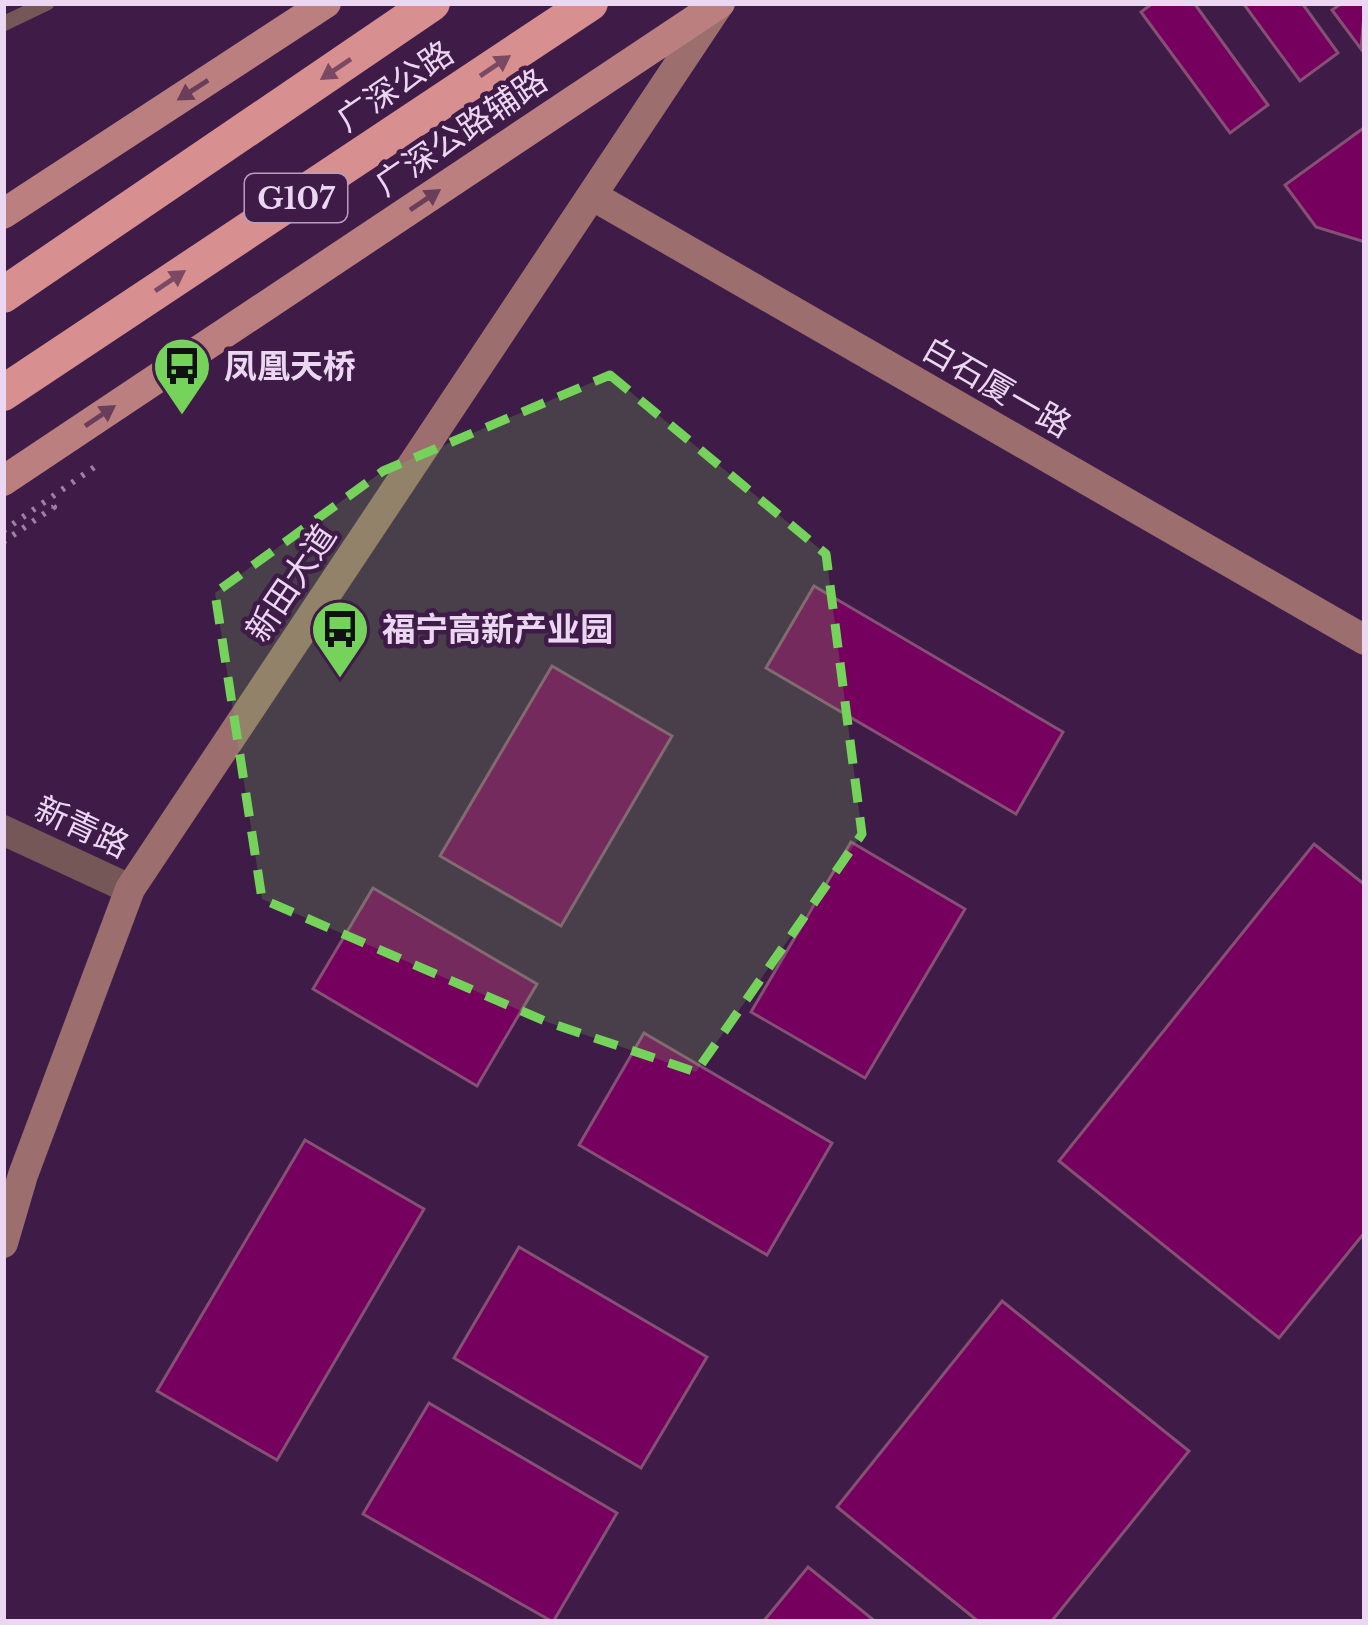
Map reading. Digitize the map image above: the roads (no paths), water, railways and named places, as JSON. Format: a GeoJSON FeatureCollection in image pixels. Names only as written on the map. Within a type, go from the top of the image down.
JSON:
{"type":"FeatureCollection","features":[{"type":"Feature","properties":{"kind":"highway","name":"广深公路"},"geometry":{"type":"LineString","coordinates":[[3,295],[432,3]]}},
{"type":"Feature","properties":{"kind":"highway","name":"广深公路"},"geometry":{"type":"LineString","coordinates":[[3,393],[590,3]]}},
{"type":"Feature","properties":{"kind":"main road"},"geometry":{"type":"LineString","coordinates":[[3,214],[326,3]]}},
{"type":"Feature","properties":{"kind":"main road","name":"广深公路辅路"},"geometry":{"type":"LineString","coordinates":[[3,481],[719,3]]}},
{"type":"Feature","properties":{"kind":"street","name":"新田大道"},"geometry":{"type":"LineString","coordinates":[[3,1243],[30,1154],[130,889],[719,3]]}},
{"type":"Feature","properties":{"kind":"street","name":"白石厦一路"},"geometry":{"type":"LineString","coordinates":[[593,196],[1365,640]]}},
{"type":"Feature","properties":{"kind":"street","name":"新青路"},"geometry":{"type":"LineString","coordinates":[[3,830],[130,889]]}},
{"type":"Feature","properties":{"kind":"lane"},"geometry":{"type":"LineString","coordinates":[[3,24],[47,3]]}},
{"type":"Feature","properties":{"kind":"place","name":"凤凰天桥"},"geometry":{"type":"Point","coordinates":[182,417]}},
{"type":"Feature","properties":{"kind":"place","name":"福宁高新产业园"},"geometry":{"type":"Point","coordinates":[340,680]}}]}
